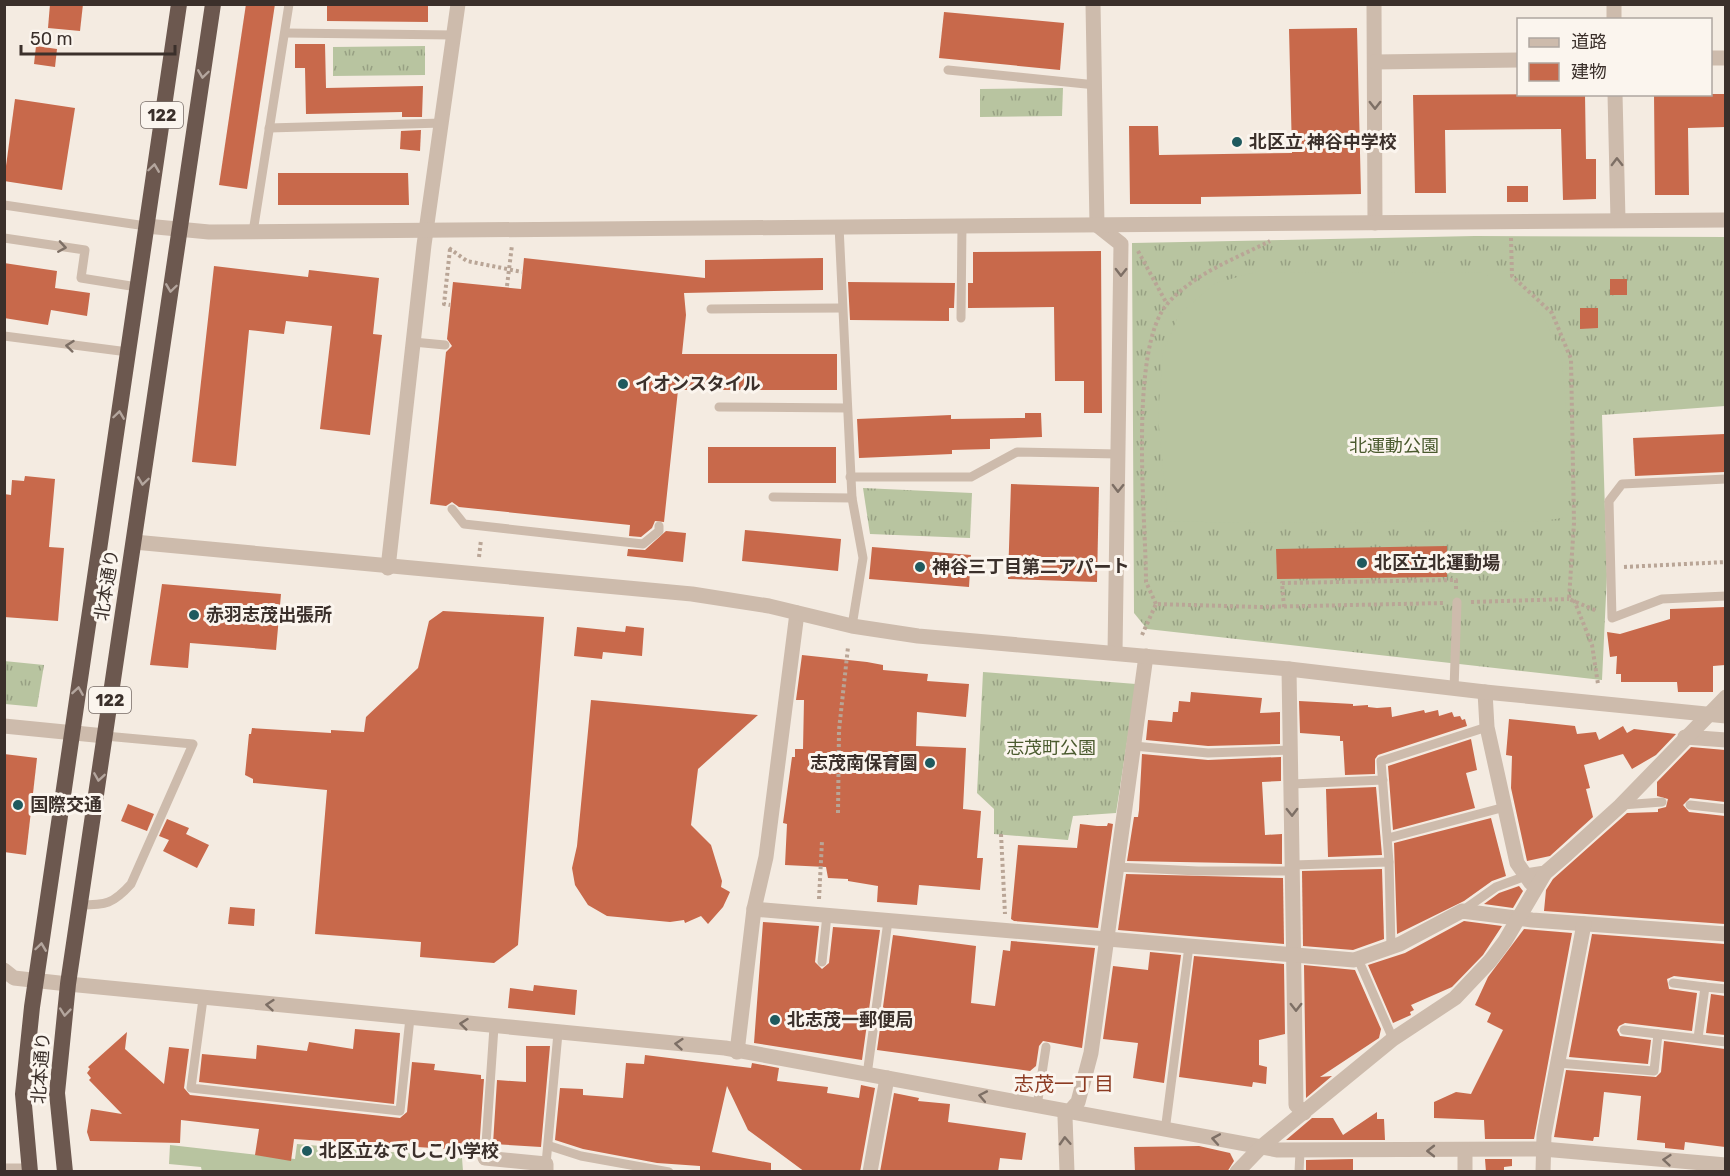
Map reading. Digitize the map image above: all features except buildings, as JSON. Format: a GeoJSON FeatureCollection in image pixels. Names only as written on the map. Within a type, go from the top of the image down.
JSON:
{"type":"FeatureCollection","features":[{"type":"Feature","properties":{"kind":"highway","name":"北本通り"},"geometry":{"type":"LineString","coordinates":[[30,1170],[23,1094],[36,980],[179,4]]}},
{"type":"Feature","properties":{"kind":"highway","name":"北本通り"},"geometry":{"type":"LineString","coordinates":[[65,1172],[57,1093],[68,984],[213,4]]}},
{"type":"Feature","properties":{"kind":"street"},"geometry":{"type":"LineString","coordinates":[[388,568],[426,229],[458,4]]}},
{"type":"Feature","properties":{"kind":"street"},"geometry":{"type":"LineString","coordinates":[[1094,4],[1097,225]]}},
{"type":"Feature","properties":{"kind":"street"},"geometry":{"type":"LineString","coordinates":[[1374,4],[1375,224]]}},
{"type":"Feature","properties":{"kind":"street"},"geometry":{"type":"LineString","coordinates":[[1375,62],[1517,60]]}},
{"type":"Feature","properties":{"kind":"street"},"geometry":{"type":"LineString","coordinates":[[1616,96],[1618,220]]}},
{"type":"Feature","properties":{"kind":"street"},"geometry":{"type":"LineString","coordinates":[[146,226],[180,230],[253,232],[1725,220]]}},
{"type":"Feature","properties":{"kind":"street"},"geometry":{"type":"LineString","coordinates":[[1097,225],[1121,244],[1115,653]]}},
{"type":"Feature","properties":{"kind":"street"},"geometry":{"type":"LineString","coordinates":[[134,542],[388,568],[692,594],[797,613],[852,626],[918,636],[1289,669],[1454,689],[1725,716]]}},
{"type":"Feature","properties":{"kind":"street"},"geometry":{"type":"LineString","coordinates":[[737,1052],[754,909],[766,857],[797,613]]}},
{"type":"Feature","properties":{"kind":"street"},"geometry":{"type":"LineString","coordinates":[[1067,1172],[1065,1117],[1078,1102],[1091,1053],[1146,656]]}},
{"type":"Feature","properties":{"kind":"street"},"geometry":{"type":"LineString","coordinates":[[1289,669],[1296,1105],[1304,1113]]}},
{"type":"Feature","properties":{"kind":"street"},"geometry":{"type":"LineString","coordinates":[[1485,692],[1487,727],[1517,863],[1530,882]]}},
{"type":"Feature","properties":{"kind":"street"},"geometry":{"type":"LineString","coordinates":[[1237,1172],[1261,1147],[1393,1039],[1455,998],[1490,961],[1518,919],[1530,882],[1545,873],[1620,806],[1725,697]]}},
{"type":"Feature","properties":{"kind":"street"},"geometry":{"type":"LineString","coordinates":[[4,726],[105,736]]}},
{"type":"Feature","properties":{"kind":"street"},"geometry":{"type":"LineString","coordinates":[[1685,737],[1725,740]]}},
{"type":"Feature","properties":{"kind":"street"},"geometry":{"type":"LineString","coordinates":[[754,909],[1006,929],[1295,956],[1358,959],[1391,948],[1462,911],[1518,919],[1725,934]]}},
{"type":"Feature","properties":{"kind":"street"},"geometry":{"type":"LineString","coordinates":[[1543,1172],[1543,1149],[1584,924]]}},
{"type":"Feature","properties":{"kind":"street"},"geometry":{"type":"LineString","coordinates":[[4,970],[14,978],[203,999],[724,1048],[1165,1131],[1300,1152],[1543,1149],[1725,1165]]}},
{"type":"Feature","properties":{"kind":"street"},"geometry":{"type":"LineString","coordinates":[[870,1172],[887,1078]]}},
{"type":"Feature","properties":{"kind":"street"},"geometry":{"type":"LineString","coordinates":[[1465,1151],[1465,1172]]}},
{"type":"Feature","properties":{"kind":"street"},"geometry":{"type":"LineString","coordinates":[[485,1158],[546,1168]]}},
{"type":"Feature","properties":{"kind":"lane"},"geometry":{"type":"LineString","coordinates":[[253,232],[289,4]]}},
{"type":"Feature","properties":{"kind":"lane"},"geometry":{"type":"LineString","coordinates":[[285,33],[454,35]]}},
{"type":"Feature","properties":{"kind":"lane"},"geometry":{"type":"LineString","coordinates":[[948,70],[1096,85]]}},
{"type":"Feature","properties":{"kind":"lane"},"geometry":{"type":"LineString","coordinates":[[269,128],[442,123]]}},
{"type":"Feature","properties":{"kind":"lane"},"geometry":{"type":"LineString","coordinates":[[4,205],[146,226]]}},
{"type":"Feature","properties":{"kind":"lane"},"geometry":{"type":"LineString","coordinates":[[961,318],[962,225]]}},
{"type":"Feature","properties":{"kind":"lane"},"geometry":{"type":"LineString","coordinates":[[839,226],[850,477],[863,558],[852,626]]}},
{"type":"Feature","properties":{"kind":"lane"},"geometry":{"type":"LineString","coordinates":[[4,238],[85,250],[81,278],[137,287]]}},
{"type":"Feature","properties":{"kind":"lane"},"geometry":{"type":"LineString","coordinates":[[711,309],[842,308]]}},
{"type":"Feature","properties":{"kind":"lane"},"geometry":{"type":"LineString","coordinates":[[4,336],[128,352]]}},
{"type":"Feature","properties":{"kind":"lane"},"geometry":{"type":"LineString","coordinates":[[413,342],[445,345]]}},
{"type":"Feature","properties":{"kind":"lane"},"geometry":{"type":"LineString","coordinates":[[719,407],[846,408]]}},
{"type":"Feature","properties":{"kind":"lane"},"geometry":{"type":"LineString","coordinates":[[850,477],[971,477],[1017,452],[1118,454]]}},
{"type":"Feature","properties":{"kind":"lane"},"geometry":{"type":"LineString","coordinates":[[1725,479],[1622,484],[1609,501],[1612,618],[1662,599],[1725,596]]}},
{"type":"Feature","properties":{"kind":"lane"},"geometry":{"type":"LineString","coordinates":[[773,497],[852,498]]}},
{"type":"Feature","properties":{"kind":"lane"},"geometry":{"type":"LineString","coordinates":[[452,508],[464,524],[643,543],[659,531],[659,526]]}},
{"type":"Feature","properties":{"kind":"lane"},"geometry":{"type":"LineString","coordinates":[[1454,689],[1456,602]]}},
{"type":"Feature","properties":{"kind":"lane"},"geometry":{"type":"LineString","coordinates":[[1391,948],[1388,838],[1381,761],[1487,727]]}},
{"type":"Feature","properties":{"kind":"lane"},"geometry":{"type":"LineString","coordinates":[[80,905],[101,905],[116,900],[131,884],[194,744],[105,736]]}},
{"type":"Feature","properties":{"kind":"lane"},"geometry":{"type":"LineString","coordinates":[[1134,746],[1208,753],[1291,750]]}},
{"type":"Feature","properties":{"kind":"lane"},"geometry":{"type":"LineString","coordinates":[[1292,784],[1383,780]]}},
{"type":"Feature","properties":{"kind":"lane"},"geometry":{"type":"LineString","coordinates":[[1620,806],[1662,802]]}},
{"type":"Feature","properties":{"kind":"lane"},"geometry":{"type":"LineString","coordinates":[[1690,805],[1725,809]]}},
{"type":"Feature","properties":{"kind":"lane"},"geometry":{"type":"LineString","coordinates":[[1388,838],[1505,807]]}},
{"type":"Feature","properties":{"kind":"lane"},"geometry":{"type":"LineString","coordinates":[[1116,867],[1198,871],[1389,862]]}},
{"type":"Feature","properties":{"kind":"lane"},"geometry":{"type":"LineString","coordinates":[[1462,911],[1496,887],[1530,882]]}},
{"type":"Feature","properties":{"kind":"lane"},"geometry":{"type":"LineString","coordinates":[[822,962],[823,915]]}},
{"type":"Feature","properties":{"kind":"lane"},"geometry":{"type":"LineString","coordinates":[[867,1075],[888,921]]}},
{"type":"Feature","properties":{"kind":"lane"},"geometry":{"type":"LineString","coordinates":[[1165,1131],[1189,946]]}},
{"type":"Feature","properties":{"kind":"lane"},"geometry":{"type":"LineString","coordinates":[[1358,959],[1393,1039]]}},
{"type":"Feature","properties":{"kind":"lane"},"geometry":{"type":"LineString","coordinates":[[1673,983],[1725,989]]}},
{"type":"Feature","properties":{"kind":"lane"},"geometry":{"type":"LineString","coordinates":[[1698,1038],[1705,987]]}},
{"type":"Feature","properties":{"kind":"lane"},"geometry":{"type":"LineString","coordinates":[[203,999],[191,1088],[400,1111],[410,1018]]}},
{"type":"Feature","properties":{"kind":"lane"},"geometry":{"type":"LineString","coordinates":[[485,1158],[494,1027]]}},
{"type":"Feature","properties":{"kind":"lane"},"geometry":{"type":"LineString","coordinates":[[1624,1030],[1725,1042]]}},
{"type":"Feature","properties":{"kind":"lane"},"geometry":{"type":"LineString","coordinates":[[546,1168],[550,1146],[558,1033]]}},
{"type":"Feature","properties":{"kind":"lane"},"geometry":{"type":"LineString","coordinates":[[1558,1063],[1654,1071],[1658,1034]]}},
{"type":"Feature","properties":{"kind":"lane"},"geometry":{"type":"LineString","coordinates":[[1037,1106],[1046,1047]]}},
{"type":"Feature","properties":{"kind":"lane"},"geometry":{"type":"LineString","coordinates":[[550,1146],[581,1156],[669,1172]]}},
{"type":"Feature","properties":{"kind":"lane"},"geometry":{"type":"LineString","coordinates":[[1299,1172],[1300,1152]]}},
{"type":"Feature","properties":{"kind":"lane"},"geometry":{"type":"LineString","coordinates":[[4,1168],[30,1170]]}},
{"type":"Feature","properties":{"kind":"path"},"geometry":{"type":"LineString","coordinates":[[1510,234],[1512,276],[1552,313],[1571,359],[1574,523],[1571,599],[1592,645],[1598,684]]}},
{"type":"Feature","properties":{"kind":"path"},"geometry":{"type":"LineString","coordinates":[[1142,635],[1156,604],[1146,582],[1142,428],[1146,359],[1155,326],[1167,304],[1197,278],[1275,239]]}},
{"type":"Feature","properties":{"kind":"path"},"geometry":{"type":"LineString","coordinates":[[1134,242],[1167,304]]}},
{"type":"Feature","properties":{"kind":"path"},"geometry":{"type":"LineString","coordinates":[[444,244],[467,261],[522,272]]}},
{"type":"Feature","properties":{"kind":"path"},"geometry":{"type":"LineString","coordinates":[[450,249],[444,304],[450,305]]}},
{"type":"Feature","properties":{"kind":"path"},"geometry":{"type":"LineString","coordinates":[[507,286],[511,253]]}},
{"type":"Feature","properties":{"kind":"path"},"geometry":{"type":"LineString","coordinates":[[1610,568],[1725,562]]}},
{"type":"Feature","properties":{"kind":"path"},"geometry":{"type":"LineString","coordinates":[[1284,607],[1282,583],[1456,580],[1456,602]]}},
{"type":"Feature","properties":{"kind":"path"},"geometry":{"type":"LineString","coordinates":[[1156,604],[1284,607],[1571,599],[1612,618]]}},
{"type":"Feature","properties":{"kind":"path"},"geometry":{"type":"LineString","coordinates":[[838,813],[839,730],[848,647]]}},
{"type":"Feature","properties":{"kind":"path"},"geometry":{"type":"LineString","coordinates":[[1001,834],[1006,929]]}},
{"type":"Feature","properties":{"kind":"path"},"geometry":{"type":"LineString","coordinates":[[822,842],[823,915]]}},
{"type":"Feature","properties":{"kind":"green space"},"geometry":{"type":"Polygon","coordinates":[[[425,46],[425,75],[333,76],[333,47],[425,46]]]}},
{"type":"Feature","properties":{"kind":"green space"},"geometry":{"type":"Polygon","coordinates":[[[1063,88],[1062,116],[980,117],[980,89],[1063,88]]]}},
{"type":"Feature","properties":{"kind":"green space","name":"北運動公園"},"geometry":{"type":"Polygon","coordinates":[[[1475,236],[1725,237],[1725,406],[1602,415],[1607,575],[1602,680],[1147,629],[1134,613],[1132,243],[1475,236]]]}},
{"type":"Feature","properties":{"kind":"green space"},"geometry":{"type":"Polygon","coordinates":[[[1256,272],[1483,273],[1519,291],[1545,321],[1561,351],[1566,408],[1567,517],[1544,521],[1240,523],[1168,521],[1158,416],[1163,353],[1179,314],[1216,283],[1256,272]]]}},
{"type":"Feature","properties":{"kind":"green space"},"geometry":{"type":"Polygon","coordinates":[[[863,488],[972,493],[970,538],[870,534],[863,488]]]}},
{"type":"Feature","properties":{"kind":"green space"},"geometry":{"type":"Polygon","coordinates":[[[4,661],[44,665],[37,707],[5,704],[4,661]]]}},
{"type":"Feature","properties":{"kind":"green space","name":"志茂町公園"},"geometry":{"type":"Polygon","coordinates":[[[983,672],[1136,684],[1116,813],[1073,816],[1068,840],[994,834],[994,809],[977,793],[983,672]]]}},
{"type":"Feature","properties":{"kind":"green space"},"geometry":{"type":"Polygon","coordinates":[[[297,1144],[462,1158],[463,1171],[202,1172],[201,1167],[169,1164],[170,1145],[295,1159],[297,1144]]]}},
{"type":"Feature","properties":{"kind":"place","name":"北区立 神谷中学校"},"geometry":{"type":"Point","coordinates":[1237,142]}},
{"type":"Feature","properties":{"kind":"place","name":"イオンスタイル"},"geometry":{"type":"Point","coordinates":[623,384]}},
{"type":"Feature","properties":{"kind":"place","name":"北区立北運動場"},"geometry":{"type":"Point","coordinates":[1362,563]}},
{"type":"Feature","properties":{"kind":"place","name":"神谷三丁目第二アパート"},"geometry":{"type":"Point","coordinates":[920,567]}},
{"type":"Feature","properties":{"kind":"place","name":"赤羽志茂出張所"},"geometry":{"type":"Point","coordinates":[194,615]}},
{"type":"Feature","properties":{"kind":"place","name":"志茂南保育園"},"geometry":{"type":"Point","coordinates":[930,763]}},
{"type":"Feature","properties":{"kind":"place","name":"国際交通"},"geometry":{"type":"Point","coordinates":[18,805]}},
{"type":"Feature","properties":{"kind":"place","name":"北志茂一郵便局"},"geometry":{"type":"Point","coordinates":[775,1020]}},
{"type":"Feature","properties":{"kind":"place","name":"北区立なでしこ小学校"},"geometry":{"type":"Point","coordinates":[307,1151]}},
{"type":"Feature","properties":{"kind":"district","name":"志茂一丁目"},"geometry":{"type":"Point","coordinates":[1064,1084]}}]}
